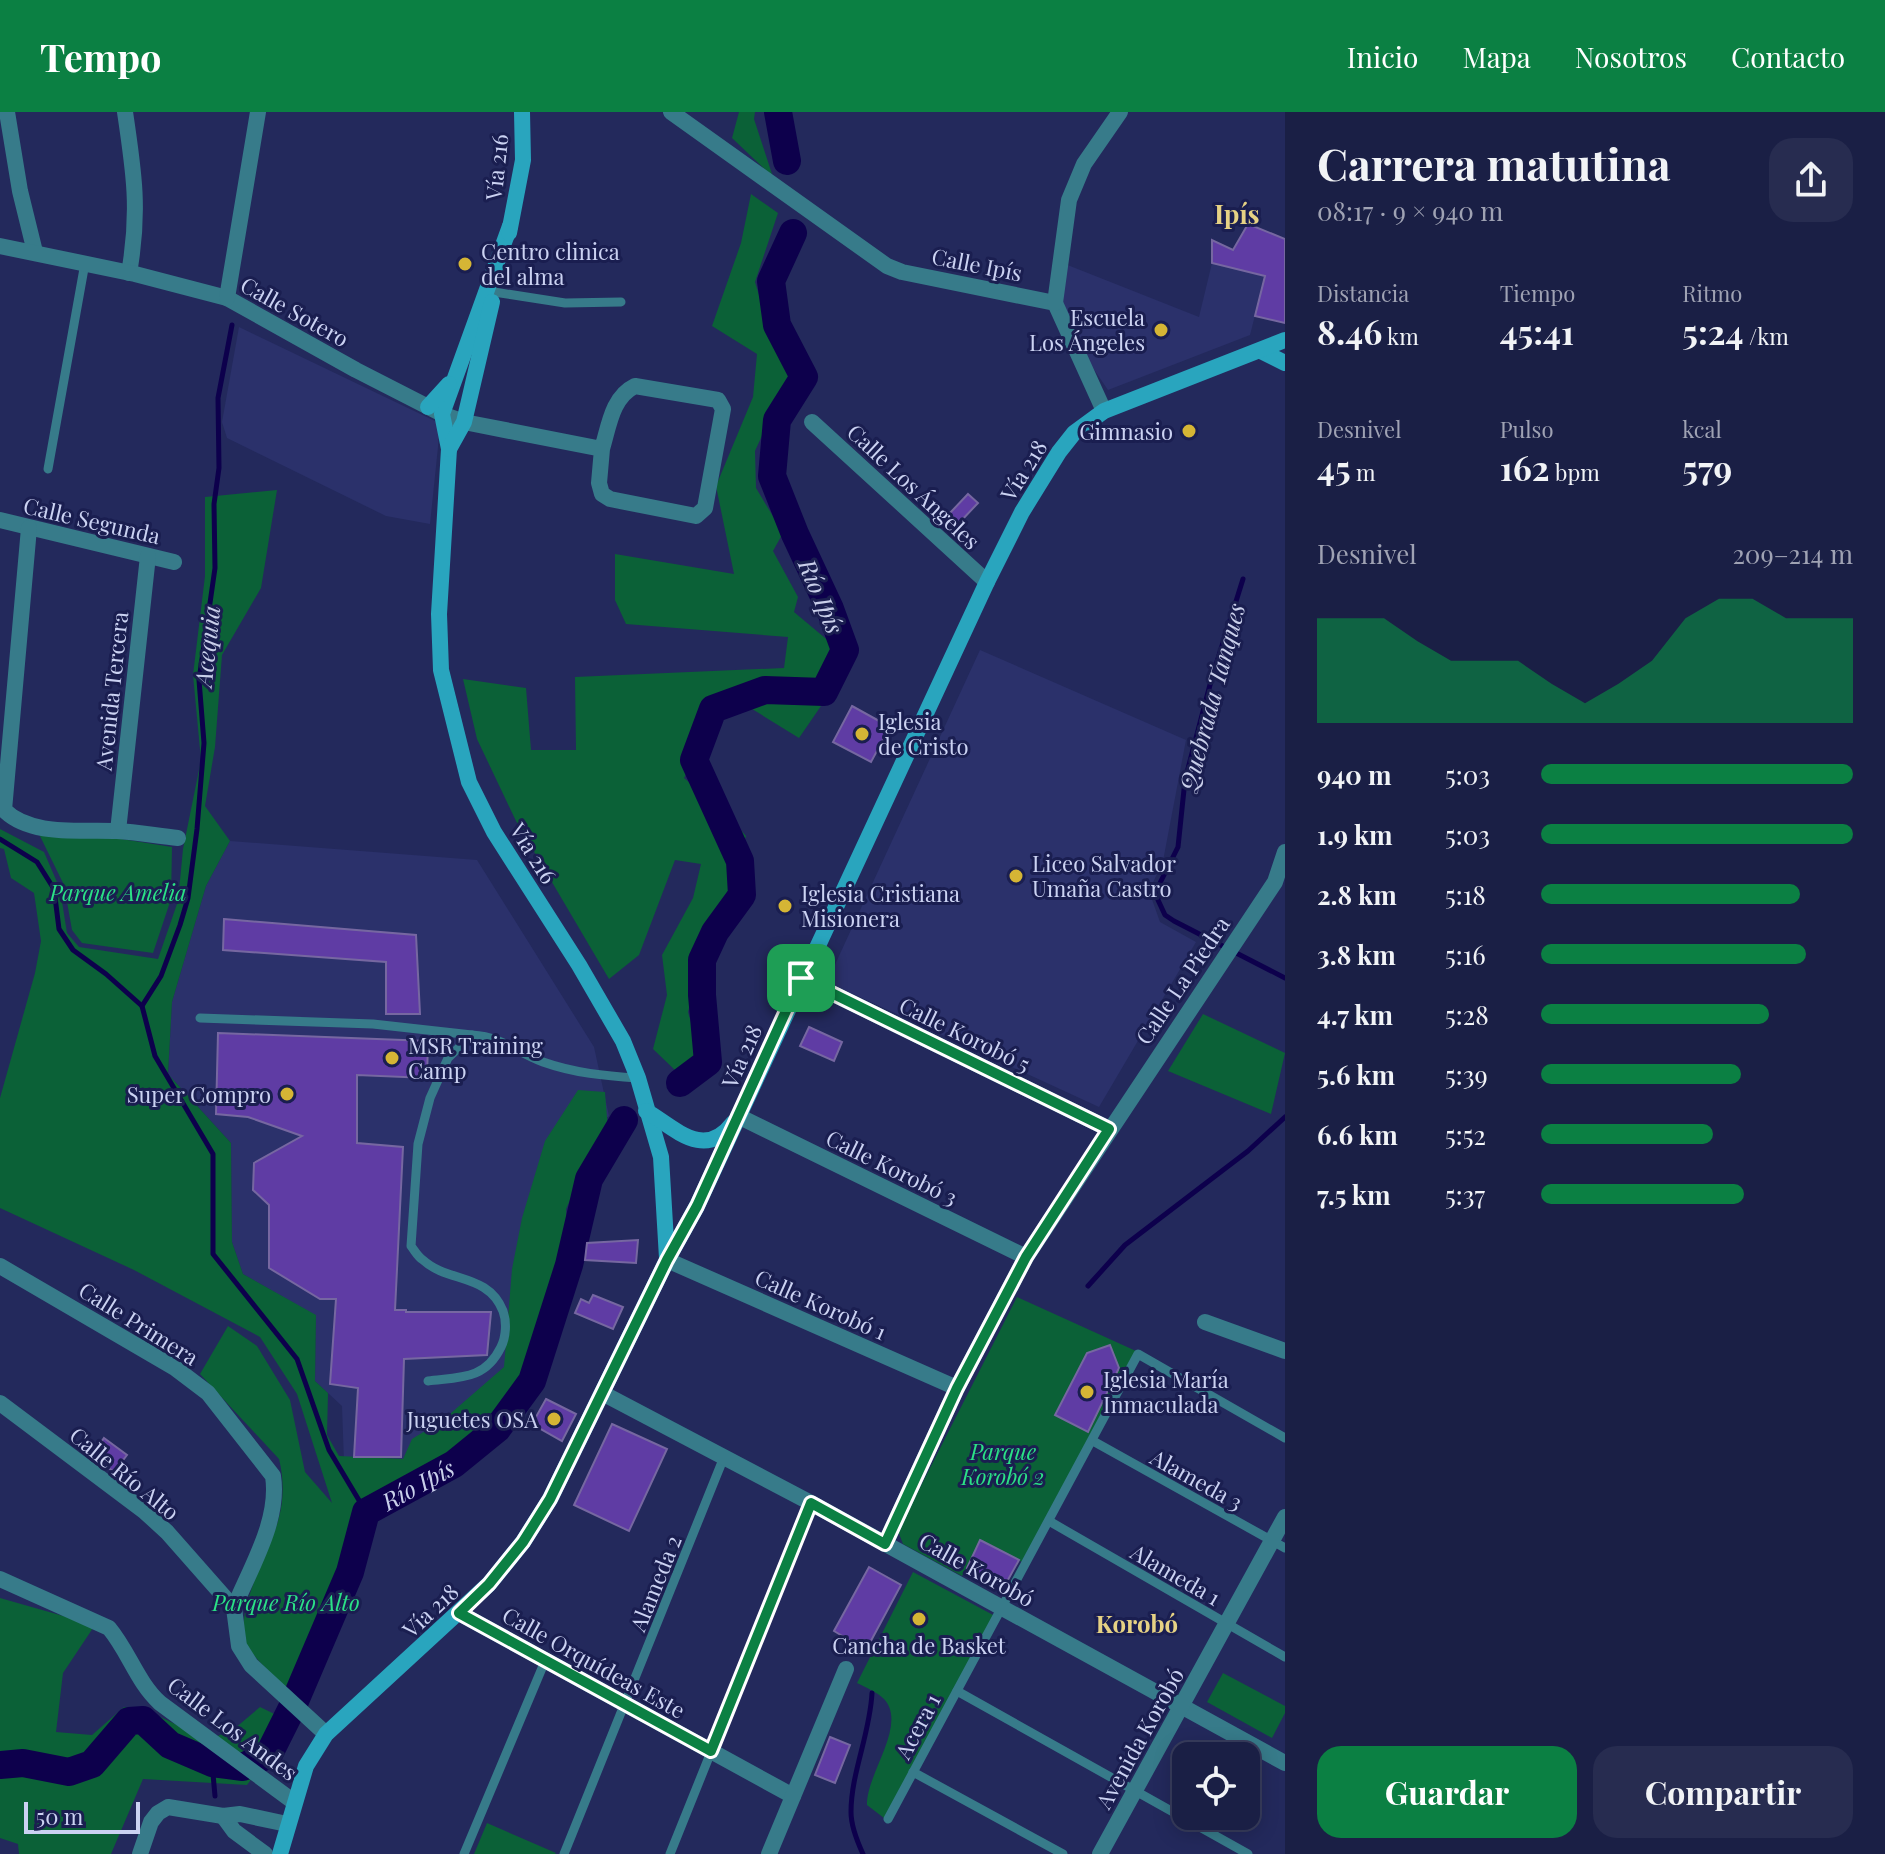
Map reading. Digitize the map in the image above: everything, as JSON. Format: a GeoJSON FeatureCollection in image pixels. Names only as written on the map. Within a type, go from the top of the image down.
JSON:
{"type":"FeatureCollection","features":[{"type":"Feature","properties":{"kind":"main road","name":"Vía 216"},"geometry":{"type":"LineString","coordinates":[[449,449],[464,422],[510,226],[523,160],[522,112]]}},
{"type":"Feature","properties":{"kind":"main road","name":"Vía 216"},"geometry":{"type":"LineString","coordinates":[[510,226],[458,369],[435,411],[449,449],[439,614],[441,670],[469,782],[494,832],[579,965],[623,1041],[638,1078],[661,1157],[667,1260]]}},
{"type":"Feature","properties":{"kind":"main road","name":"Vía 218"},"geometry":{"type":"LineString","coordinates":[[280,1854],[306,1766],[326,1734],[489,1584],[523,1542],[550,1499],[667,1260],[697,1206],[987,582],[1022,512],[1059,452],[1074,433],[1104,411],[1285,340]]}},
{"type":"Feature","properties":{"kind":"main road"},"geometry":{"type":"LineString","coordinates":[[1261,351],[1285,363]]}},
{"type":"Feature","properties":{"kind":"main road"},"geometry":{"type":"LineString","coordinates":[[646,1111],[683,1137],[694,1141],[707,1140],[723,1133],[738,1116]]}},
{"type":"Feature","properties":{"kind":"street"},"geometry":{"type":"LineString","coordinates":[[7,112],[20,191],[35,252]]}},
{"type":"Feature","properties":{"kind":"street"},"geometry":{"type":"LineString","coordinates":[[125,112],[136,187],[136,235],[129,273]]}},
{"type":"Feature","properties":{"kind":"street"},"geometry":{"type":"LineString","coordinates":[[227,298],[258,112]]}},
{"type":"Feature","properties":{"kind":"street","name":"Calle Ipís"},"geometry":{"type":"LineString","coordinates":[[671,112],[887,266],[902,272],[1055,303]]}},
{"type":"Feature","properties":{"kind":"street"},"geometry":{"type":"LineString","coordinates":[[1104,411],[1055,303],[1069,200],[1084,164],[1120,112]]}},
{"type":"Feature","properties":{"kind":"street","name":"Calle Sotero"},"geometry":{"type":"LineString","coordinates":[[0,246],[129,273],[227,298],[435,411],[464,422],[602,449]]}},
{"type":"Feature","properties":{"kind":"street"},"geometry":{"type":"LineString","coordinates":[[635,386],[718,400],[723,409],[705,508],[696,516],[610,499],[602,494],[599,483],[602,449],[617,400],[625,390],[635,386]]}},
{"type":"Feature","properties":{"kind":"street","name":"Calle Los Ángeles"},"geometry":{"type":"LineString","coordinates":[[812,422],[987,582]]}},
{"type":"Feature","properties":{"kind":"street","name":"Calle Segunda"},"geometry":{"type":"LineString","coordinates":[[0,520],[174,562]]}},
{"type":"Feature","properties":{"kind":"street"},"geometry":{"type":"LineString","coordinates":[[29,528],[4,810],[16,822],[75,831],[118,831],[178,838]]}},
{"type":"Feature","properties":{"kind":"street","name":"Avenida Tercera"},"geometry":{"type":"LineString","coordinates":[[118,831],[148,556]]}},
{"type":"Feature","properties":{"kind":"street","name":"Calle La Piedra"},"geometry":{"type":"LineString","coordinates":[[885,1544],[957,1388],[1026,1257],[1109,1129],[1280,883],[1285,852]]}},
{"type":"Feature","properties":{"kind":"street","name":"Calle Korobó 5"},"geometry":{"type":"LineString","coordinates":[[801,978],[1109,1129]]}},
{"type":"Feature","properties":{"kind":"street","name":"Calle Korobó 3"},"geometry":{"type":"LineString","coordinates":[[738,1116],[1026,1257]]}},
{"type":"Feature","properties":{"kind":"street","name":"Calle Korobó 1"},"geometry":{"type":"LineString","coordinates":[[667,1260],[957,1388]]}},
{"type":"Feature","properties":{"kind":"street","name":"Calle Primera"},"geometry":{"type":"LineString","coordinates":[[0,1266],[175,1368],[208,1393],[273,1476],[275,1492],[270,1519],[234,1608]]}},
{"type":"Feature","properties":{"kind":"street"},"geometry":{"type":"LineString","coordinates":[[1205,1322],[1285,1351]]}},
{"type":"Feature","properties":{"kind":"street","name":"Calle Korobó"},"geometry":{"type":"LineString","coordinates":[[604,1394],[811,1503],[1285,1763]]}},
{"type":"Feature","properties":{"kind":"street","name":"Calle Río Alto"},"geometry":{"type":"LineString","coordinates":[[0,1403],[144,1511],[167,1532],[234,1608]]}},
{"type":"Feature","properties":{"kind":"street","name":"Avenida Korobó"},"geometry":{"type":"LineString","coordinates":[[1100,1854],[1226,1624],[1278,1544],[1285,1517]]}},
{"type":"Feature","properties":{"kind":"street","name":"Calle Los Andes"},"geometry":{"type":"LineString","coordinates":[[0,1579],[109,1628],[118,1638],[146,1690],[294,1802]]}},
{"type":"Feature","properties":{"kind":"street"},"geometry":{"type":"LineString","coordinates":[[234,1608],[239,1646],[251,1665],[326,1734]]}},
{"type":"Feature","properties":{"kind":"street","name":"Calle Orquídeas Este"},"geometry":{"type":"LineString","coordinates":[[459,1613],[793,1796]]}},
{"type":"Feature","properties":{"kind":"street"},"geometry":{"type":"LineString","coordinates":[[769,1854],[846,1669]]}},
{"type":"Feature","properties":{"kind":"street"},"geometry":{"type":"LineString","coordinates":[[140,1854],[151,1822],[168,1807],[223,1816],[240,1814],[287,1824]]}},
{"type":"Feature","properties":{"kind":"street"},"geometry":{"type":"LineString","coordinates":[[223,1816],[234,1831],[265,1854]]}},
{"type":"Feature","properties":{"kind":"lane"},"geometry":{"type":"LineString","coordinates":[[48,469],[85,263]]}},
{"type":"Feature","properties":{"kind":"lane"},"geometry":{"type":"LineString","coordinates":[[494,292],[565,303],[621,302]]}},
{"type":"Feature","properties":{"kind":"lane"},"geometry":{"type":"LineString","coordinates":[[200,1018],[373,1024],[492,1037],[538,1060],[560,1067],[586,1074],[638,1078]]}},
{"type":"Feature","properties":{"kind":"lane"},"geometry":{"type":"LineString","coordinates":[[428,1381],[474,1375],[492,1365],[504,1343],[506,1318],[498,1298],[478,1284],[424,1262],[411,1246],[418,1144],[430,1098],[448,1058],[472,1035]]}},
{"type":"Feature","properties":{"kind":"lane","name":"Acera 1"},"geometry":{"type":"LineString","coordinates":[[888,1819],[1138,1354],[1285,1438]]}},
{"type":"Feature","properties":{"kind":"lane","name":"Alameda 3"},"geometry":{"type":"LineString","coordinates":[[1093,1441],[1278,1544]]}},
{"type":"Feature","properties":{"kind":"lane","name":"Alameda 2"},"geometry":{"type":"LineString","coordinates":[[564,1854],[724,1457]]}},
{"type":"Feature","properties":{"kind":"lane"},"geometry":{"type":"LineString","coordinates":[[670,1854],[811,1503]]}},
{"type":"Feature","properties":{"kind":"lane","name":"Alameda 1"},"geometry":{"type":"LineString","coordinates":[[1049,1521],[1285,1657]]}},
{"type":"Feature","properties":{"kind":"lane"},"geometry":{"type":"LineString","coordinates":[[464,1854],[545,1661]]}},
{"type":"Feature","properties":{"kind":"lane"},"geometry":{"type":"LineString","coordinates":[[957,1691],[1248,1854]]}},
{"type":"Feature","properties":{"kind":"lane"},"geometry":{"type":"LineString","coordinates":[[913,1772],[1063,1854]]}},
{"type":"Feature","properties":{"kind":"shaded area","name":"Escuela Los Ángeles"},"geometry":{"type":"Polygon","coordinates":[[[1212,263],[1265,276],[1250,335],[1108,390],[1078,346],[1063,305],[1065,264],[1199,317],[1212,263]]]}},
{"type":"Feature","properties":{"kind":"shaded area"},"geometry":{"type":"Polygon","coordinates":[[[239,327],[435,421],[439,427],[430,524],[386,516],[227,438],[222,422],[239,327]]]}},
{"type":"Feature","properties":{"kind":"shaded area","name":"Liceo Salvador Umaña Castro"},"geometry":{"type":"Polygon","coordinates":[[[980,650],[1186,740],[1163,861],[1149,891],[1160,922],[1196,942],[1099,1107],[827,982],[980,650]]]}},
{"type":"Feature","properties":{"kind":"shaded area"},"geometry":{"type":"Polygon","coordinates":[[[230,841],[477,860],[594,1047],[609,1116],[564,1151],[550,1217],[492,1410],[385,1470],[344,1462],[342,1406],[315,1381],[316,1316],[243,1274],[232,1242],[231,1143],[168,1074],[172,1002],[206,886],[230,841]]]}},
{"type":"Feature","properties":{"kind":"green space"},"geometry":{"type":"Polygon","coordinates":[[[739,112],[755,112],[754,119],[773,177],[732,138],[739,112]]]}},
{"type":"Feature","properties":{"kind":"green space"},"geometry":{"type":"Polygon","coordinates":[[[751,194],[778,213],[755,282],[768,325],[801,342],[755,451],[756,488],[783,533],[773,551],[798,597],[794,612],[831,643],[832,683],[821,706],[799,738],[744,704],[712,727],[684,778],[725,812],[746,836],[715,932],[702,960],[688,1012],[701,1056],[677,1072],[653,1049],[667,995],[662,955],[693,898],[701,864],[675,860],[639,955],[609,979],[516,821],[477,739],[463,679],[526,688],[531,750],[576,750],[575,677],[784,668],[788,637],[626,624],[615,600],[615,554],[734,574],[716,486],[753,397],[757,354],[712,326],[741,243],[751,194]]]}},
{"type":"Feature","properties":{"kind":"green space","name":"Parque Río Alto"},"geometry":{"type":"Polygon","coordinates":[[[277,490],[261,588],[222,655],[215,747],[205,806],[230,841],[206,886],[172,1002],[168,1074],[231,1143],[232,1242],[243,1274],[316,1315],[315,1381],[328,1393],[327,1435],[339,1456],[403,1459],[412,1439],[443,1420],[504,1367],[512,1269],[522,1218],[545,1141],[578,1090],[605,1092],[608,1130],[588,1160],[566,1209],[569,1265],[532,1381],[497,1429],[454,1464],[407,1484],[370,1522],[361,1562],[317,1656],[305,1700],[292,1687],[290,1692],[260,1662],[247,1646],[244,1633],[248,1601],[280,1513],[283,1490],[279,1459],[200,1374],[228,1326],[257,1346],[290,1400],[305,1472],[332,1503],[297,1394],[260,1337],[134,1270],[0,1208],[0,1098],[41,941],[34,893],[11,878],[4,849],[0,848],[0,829],[44,852],[60,889],[67,933],[79,947],[158,959],[178,901],[183,849],[201,760],[193,675],[205,576],[205,497],[277,490]]]}},
{"type":"Feature","properties":{"kind":"green space","name":"Parque Amelia"},"geometry":{"type":"Polygon","coordinates":[[[39,834],[115,838],[172,847],[171,899],[153,953],[82,943],[72,930],[64,885],[39,834]]]}},
{"type":"Feature","properties":{"kind":"green space"},"geometry":{"type":"Polygon","coordinates":[[[1203,1014],[1285,1053],[1271,1114],[1168,1071],[1203,1014]]]}},
{"type":"Feature","properties":{"kind":"green space","name":"Parque Korobó 2"},"geometry":{"type":"Polygon","coordinates":[[[1017,1297],[1136,1351],[1022,1562],[980,1541],[962,1576],[903,1544],[898,1531],[1017,1297]],[[1110,1345],[1087,1353],[1055,1415],[1110,1345]]]}},
{"type":"Feature","properties":{"kind":"green space"},"geometry":{"type":"Polygon","coordinates":[[[913,1572],[995,1616],[884,1818],[867,1805],[868,1793],[889,1736],[890,1710],[881,1696],[857,1683],[913,1572]]]}},
{"type":"Feature","properties":{"kind":"green space"},"geometry":{"type":"Polygon","coordinates":[[[0,1598],[95,1625],[63,1673],[56,1732],[92,1735],[124,1707],[142,1708],[208,1740],[234,1729],[260,1707],[293,1723],[247,1785],[143,1779],[111,1854],[19,1854],[18,1844],[0,1838],[0,1598]]]}},
{"type":"Feature","properties":{"kind":"green space"},"geometry":{"type":"Polygon","coordinates":[[[1223,1673],[1285,1706],[1285,1713],[1272,1738],[1207,1702],[1223,1673]]]}},
{"type":"Feature","properties":{"kind":"green space"},"geometry":{"type":"Polygon","coordinates":[[[487,1823],[556,1853],[474,1854],[487,1823]]]}},
{"type":"Feature","properties":{"kind":"building"},"geometry":{"type":"Polygon","coordinates":[[[1248,224],[1285,239],[1285,323],[1255,316],[1265,276],[1212,263],[1212,240],[1233,250],[1248,224]]]}},
{"type":"Feature","properties":{"kind":"building"},"geometry":{"type":"Polygon","coordinates":[[[968,494],[978,503],[959,523],[949,514],[968,494]]]}},
{"type":"Feature","properties":{"kind":"building","name":"Iglesia de Cristo"},"geometry":{"type":"Polygon","coordinates":[[[852,706],[890,727],[871,762],[833,742],[852,706]]]}},
{"type":"Feature","properties":{"kind":"building"},"geometry":{"type":"Polygon","coordinates":[[[224,919],[416,935],[420,1014],[386,1014],[386,962],[223,950],[224,919]]]}},
{"type":"Feature","properties":{"kind":"building"},"geometry":{"type":"Polygon","coordinates":[[[809,1027],[842,1042],[834,1061],[800,1046],[809,1027]]]}},
{"type":"Feature","properties":{"kind":"building"},"geometry":{"type":"Polygon","coordinates":[[[218,1033],[428,1041],[427,1078],[357,1075],[357,1143],[403,1147],[395,1310],[491,1312],[487,1355],[404,1359],[401,1457],[354,1457],[358,1388],[330,1384],[336,1299],[320,1299],[269,1268],[269,1205],[253,1190],[254,1163],[302,1136],[248,1117],[216,1114],[218,1033]]]}},
{"type":"Feature","properties":{"kind":"building"},"geometry":{"type":"Polygon","coordinates":[[[638,1240],[636,1263],[585,1260],[587,1243],[638,1240]]]}},
{"type":"Feature","properties":{"kind":"building"},"geometry":{"type":"Polygon","coordinates":[[[593,1295],[623,1307],[613,1329],[575,1313],[581,1299],[589,1303],[593,1295]]]}},
{"type":"Feature","properties":{"kind":"building","name":"Iglesia María Inmaculada"},"geometry":{"type":"Polygon","coordinates":[[[1110,1345],[1119,1368],[1088,1432],[1055,1415],[1087,1353],[1110,1345]]]}},
{"type":"Feature","properties":{"kind":"building","name":"Juguetes OSA"},"geometry":{"type":"Polygon","coordinates":[[[546,1399],[576,1414],[562,1441],[532,1424],[546,1399]]]}},
{"type":"Feature","properties":{"kind":"building"},"geometry":{"type":"Polygon","coordinates":[[[612,1424],[667,1449],[629,1531],[574,1505],[612,1424]]]}},
{"type":"Feature","properties":{"kind":"building"},"geometry":{"type":"Polygon","coordinates":[[[104,1438],[127,1455],[114,1472],[92,1455],[104,1438]]]}},
{"type":"Feature","properties":{"kind":"building"},"geometry":{"type":"Polygon","coordinates":[[[980,1540],[1019,1560],[1004,1587],[967,1568],[980,1540]]]}},
{"type":"Feature","properties":{"kind":"building"},"geometry":{"type":"Polygon","coordinates":[[[869,1567],[901,1585],[866,1650],[834,1631],[869,1567]]]}},
{"type":"Feature","properties":{"kind":"building"},"geometry":{"type":"Polygon","coordinates":[[[830,1737],[850,1745],[835,1783],[815,1775],[830,1737]]]}},
{"type":"Feature","properties":{"kind":"waterway","name":"Río Ipís"},"geometry":{"type":"LineString","coordinates":[[778,112],[787,161]]}},
{"type":"Feature","properties":{"kind":"waterway","name":"Río Ipís"},"geometry":{"type":"LineString","coordinates":[[680,1083],[708,1062],[702,960],[715,932],[742,895],[740,861],[694,760],[713,709],[765,690],[824,692],[845,650],[772,476],[777,420],[804,377],[777,325],[771,281],[793,233]]}},
{"type":"Feature","properties":{"kind":"waterway","name":"Acequia"},"geometry":{"type":"LineString","coordinates":[[142,1006],[161,976],[188,898],[204,743],[199,680],[215,568],[218,398],[232,325]]}},
{"type":"Feature","properties":{"kind":"waterway","name":"Quebrada Tanques"},"geometry":{"type":"LineString","coordinates":[[1243,579],[1211,681],[1185,780],[1178,847],[1159,885],[1158,900],[1165,915],[1174,921],[1285,978]]}},
{"type":"Feature","properties":{"kind":"waterway"},"geometry":{"type":"LineString","coordinates":[[0,839],[37,862],[54,889],[59,929],[73,950],[142,1006],[155,1056],[213,1154],[213,1254],[297,1359],[329,1450],[366,1512]]}},
{"type":"Feature","properties":{"kind":"waterway","name":"Quebrada Tanques"},"geometry":{"type":"LineString","coordinates":[[1088,1286],[1125,1245],[1248,1151],[1285,1117]]}},
{"type":"Feature","properties":{"kind":"waterway","name":"Río Ipís"},"geometry":{"type":"LineString","coordinates":[[0,1765],[23,1763],[69,1772],[92,1764],[129,1721],[143,1720],[170,1745],[212,1763],[243,1767],[269,1754],[350,1572],[366,1512],[454,1464],[497,1429],[532,1381],[569,1265],[589,1179],[624,1120]]}},
{"type":"Feature","properties":{"kind":"waterway","name":"Quebrada Tanques"},"geometry":{"type":"LineString","coordinates":[[863,1854],[853,1828],[851,1812],[872,1693]]}},
{"type":"Feature","properties":{"kind":"waterway","name":"Acequia"},"geometry":{"type":"LineString","coordinates":[[212,1763],[215,1796]]}},
{"type":"Feature","properties":{"kind":"place","name":"Centro clinica del alma"},"geometry":{"type":"Point","coordinates":[465,264]}},
{"type":"Feature","properties":{"kind":"place","name":"Escuela Los Ángeles"},"geometry":{"type":"Point","coordinates":[1161,330]}},
{"type":"Feature","properties":{"kind":"place","name":"Gimnasio"},"geometry":{"type":"Point","coordinates":[1189,431]}},
{"type":"Feature","properties":{"kind":"place","name":"Iglesia de Cristo"},"geometry":{"type":"Point","coordinates":[862,734]}},
{"type":"Feature","properties":{"kind":"place","name":"Liceo Salvador Umaña Castro"},"geometry":{"type":"Point","coordinates":[1016,876]}},
{"type":"Feature","properties":{"kind":"place","name":"Iglesia Cristiana Misionera"},"geometry":{"type":"Point","coordinates":[785,906]}},
{"type":"Feature","properties":{"kind":"place","name":"MSR Training Camp"},"geometry":{"type":"Point","coordinates":[392,1058]}},
{"type":"Feature","properties":{"kind":"place","name":"Super Compro"},"geometry":{"type":"Point","coordinates":[287,1094]}},
{"type":"Feature","properties":{"kind":"place","name":"Iglesia María Inmaculada"},"geometry":{"type":"Point","coordinates":[1087,1392]}},
{"type":"Feature","properties":{"kind":"place","name":"Juguetes OSA"},"geometry":{"type":"Point","coordinates":[554,1419]}},
{"type":"Feature","properties":{"kind":"place","name":"Cancha de Basket"},"geometry":{"type":"Point","coordinates":[919,1619]}},
{"type":"Feature","properties":{"kind":"district","name":"Ipís"},"geometry":{"type":"Point","coordinates":[1237,213]}},
{"type":"Feature","properties":{"kind":"district","name":"Korobó"},"geometry":{"type":"Point","coordinates":[1137,1623]}},
{"type":"Feature","properties":{"kind":"route"},"geometry":{"type":"LineString","coordinates":[[801,978],[1109,1129],[1026,1257],[957,1388],[885,1544],[811,1503],[711,1751],[459,1613],[489,1584],[523,1542],[550,1499],[667,1260],[697,1206],[801,978]]}}]}
